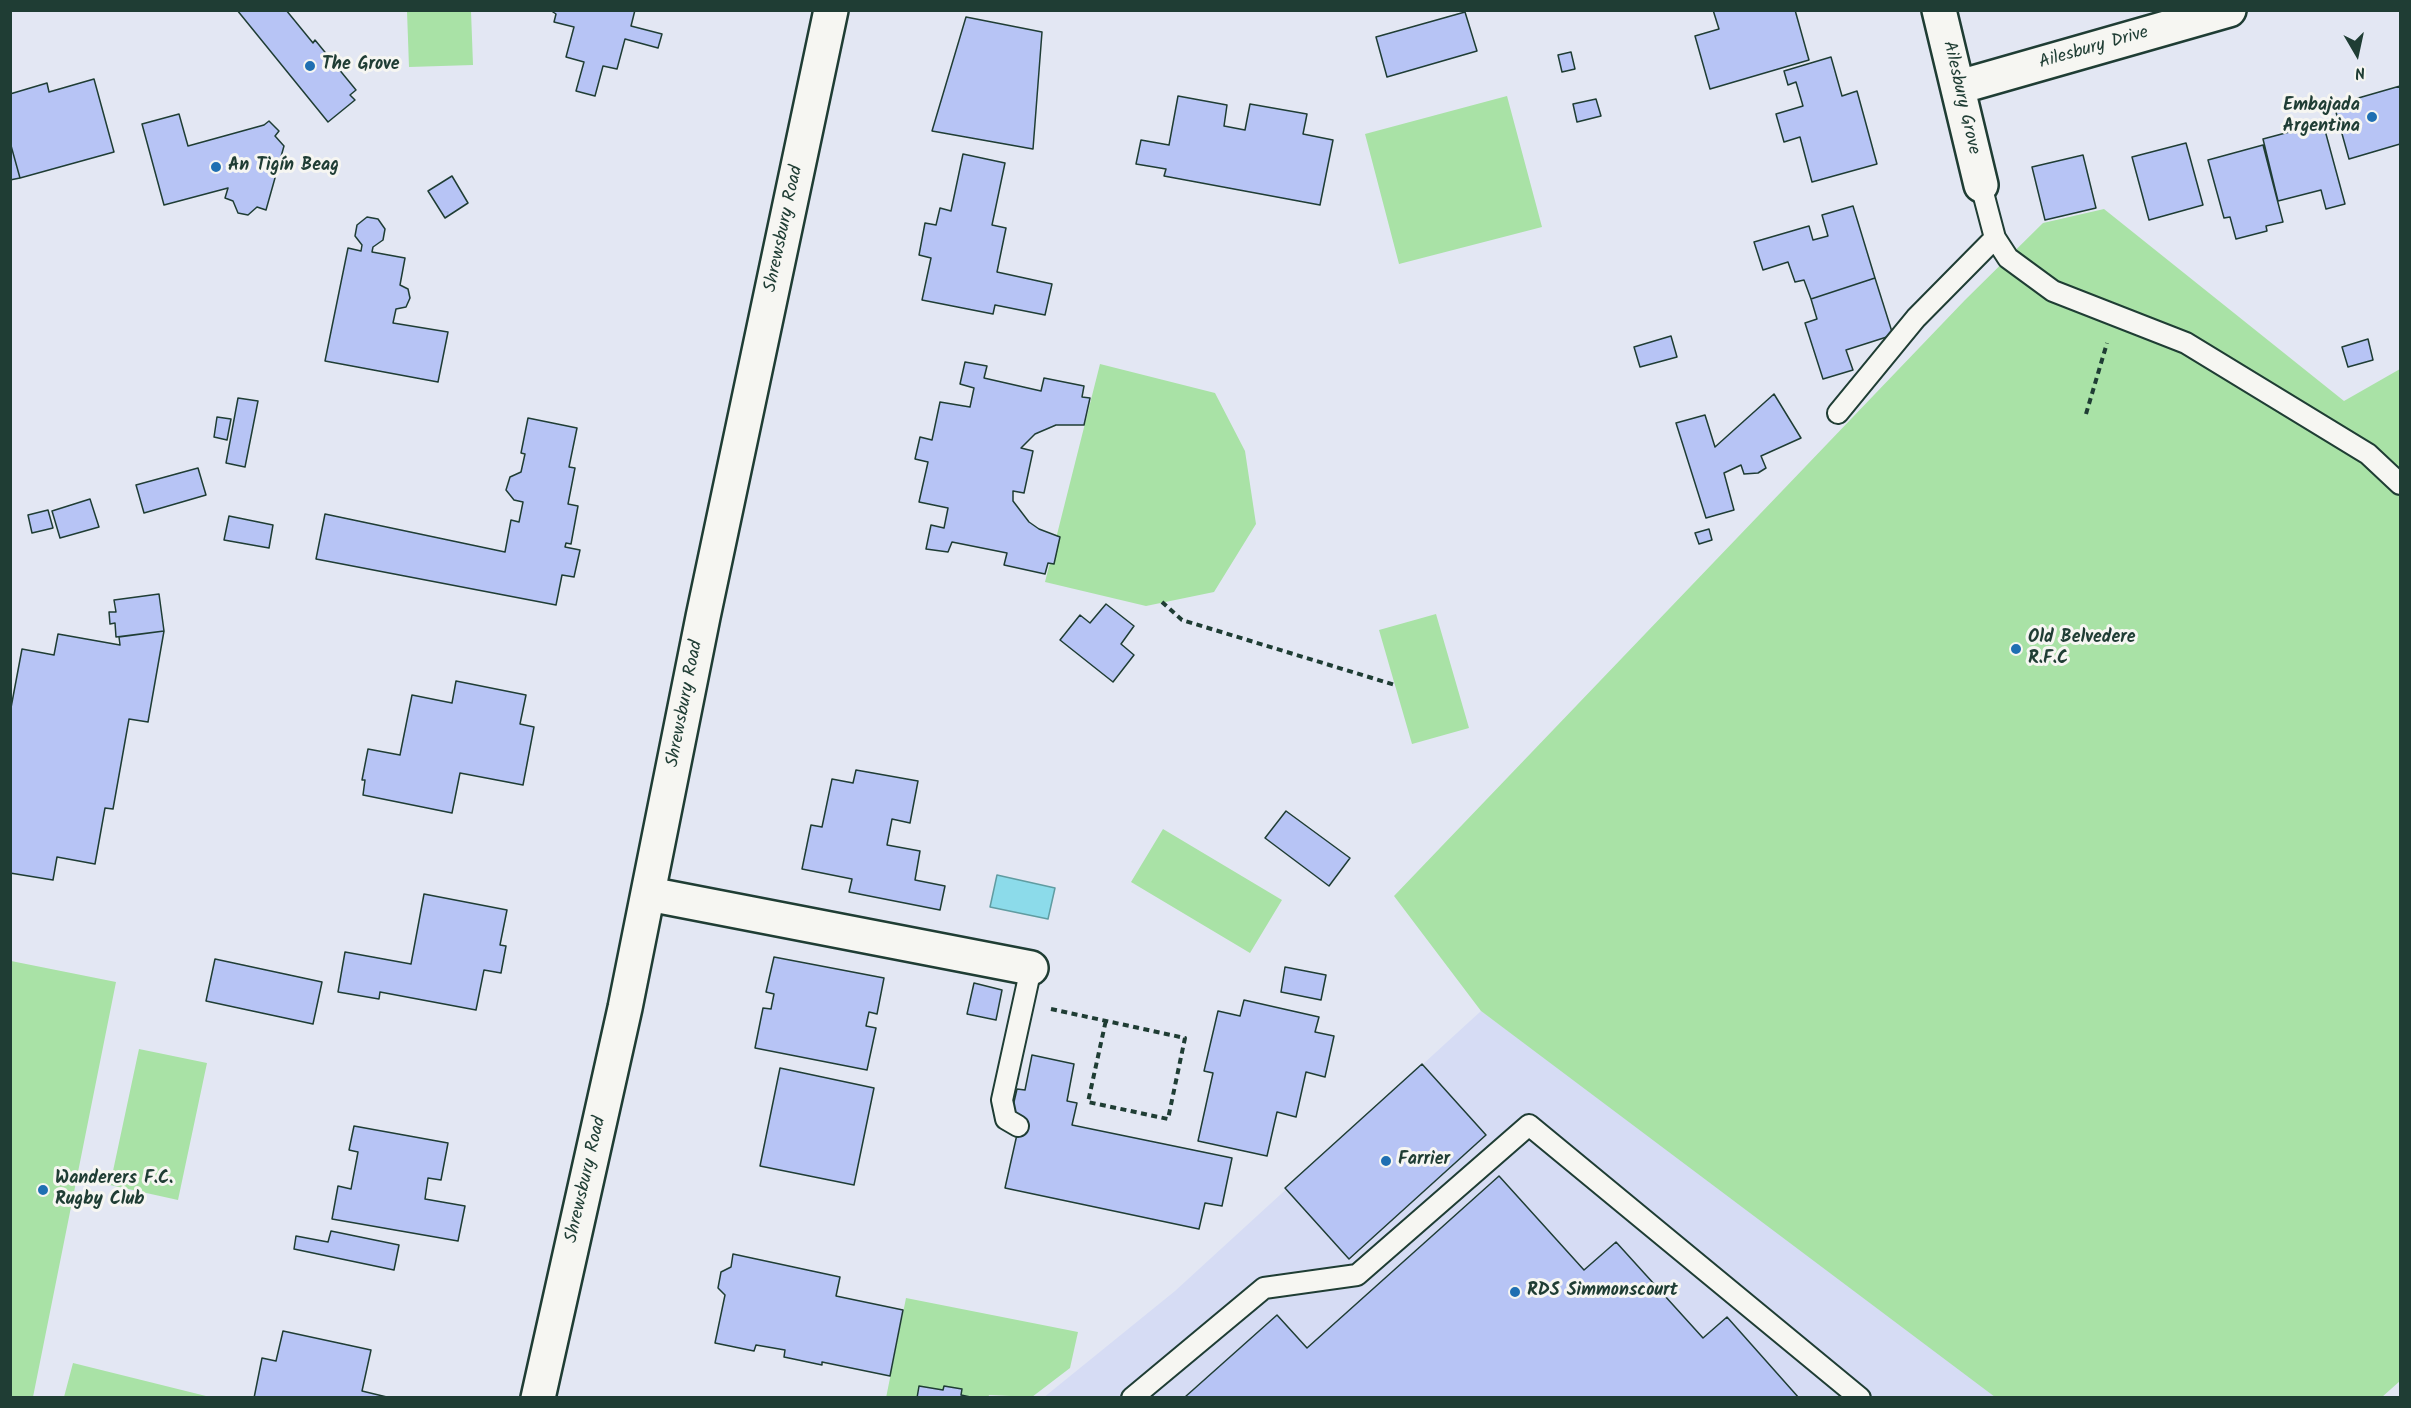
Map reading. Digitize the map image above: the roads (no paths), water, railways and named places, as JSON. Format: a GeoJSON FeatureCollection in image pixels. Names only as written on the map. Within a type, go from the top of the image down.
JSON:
{"type":"FeatureCollection","features":[{"type":"Feature","properties":{"kind":"street","name":"Shrewsbury Road"},"geometry":{"type":"LineString","coordinates":[[538,1398],[649,894],[703,617],[831,10]]}},
{"type":"Feature","properties":{"kind":"street","name":"Ailesbury Grove"},"geometry":{"type":"LineString","coordinates":[[1939,10],[1981,185]]}},
{"type":"Feature","properties":{"kind":"street","name":"Ailesbury Drive"},"geometry":{"type":"LineString","coordinates":[[1959,87],[2229,10]]}},
{"type":"Feature","properties":{"kind":"street"},"geometry":{"type":"LineString","coordinates":[[649,894],[1031,968]]}},
{"type":"Feature","properties":{"kind":"lane"},"geometry":{"type":"LineString","coordinates":[[1981,185],[1995,238],[2008,258],[2053,291],[2186,343],[2368,454],[2400,484]]}},
{"type":"Feature","properties":{"kind":"lane"},"geometry":{"type":"LineString","coordinates":[[1838,413],[1916,318],[1995,238]]}},
{"type":"Feature","properties":{"kind":"lane"},"geometry":{"type":"LineString","coordinates":[[1018,1126],[1006,1119],[1002,1100],[1031,968]]}},
{"type":"Feature","properties":{"kind":"lane"},"geometry":{"type":"LineString","coordinates":[[1132,1398],[1264,1288],[1357,1275],[1529,1125],[1860,1398]]}},
{"type":"Feature","properties":{"kind":"water"},"geometry":{"type":"Polygon","coordinates":[[[997,875],[1055,888],[1048,919],[990,907],[997,875]]]}},
{"type":"Feature","properties":{"kind":"place","name":"The Grove"},"geometry":{"type":"Point","coordinates":[310,66]}},
{"type":"Feature","properties":{"kind":"place","name":"Embajada Argentina"},"geometry":{"type":"Point","coordinates":[2372,117]}},
{"type":"Feature","properties":{"kind":"place","name":"An Tigín Beag"},"geometry":{"type":"Point","coordinates":[216,167]}},
{"type":"Feature","properties":{"kind":"place","name":"Old Belvedere R.F.C"},"geometry":{"type":"Point","coordinates":[2016,649]}},
{"type":"Feature","properties":{"kind":"place","name":"Farrier"},"geometry":{"type":"Point","coordinates":[1386,1161]}},
{"type":"Feature","properties":{"kind":"place","name":"Wanderers F.C. Rugby Club"},"geometry":{"type":"Point","coordinates":[43,1190]}},
{"type":"Feature","properties":{"kind":"place","name":"RDS Simmonscourt"},"geometry":{"type":"Point","coordinates":[1515,1292]}}]}
